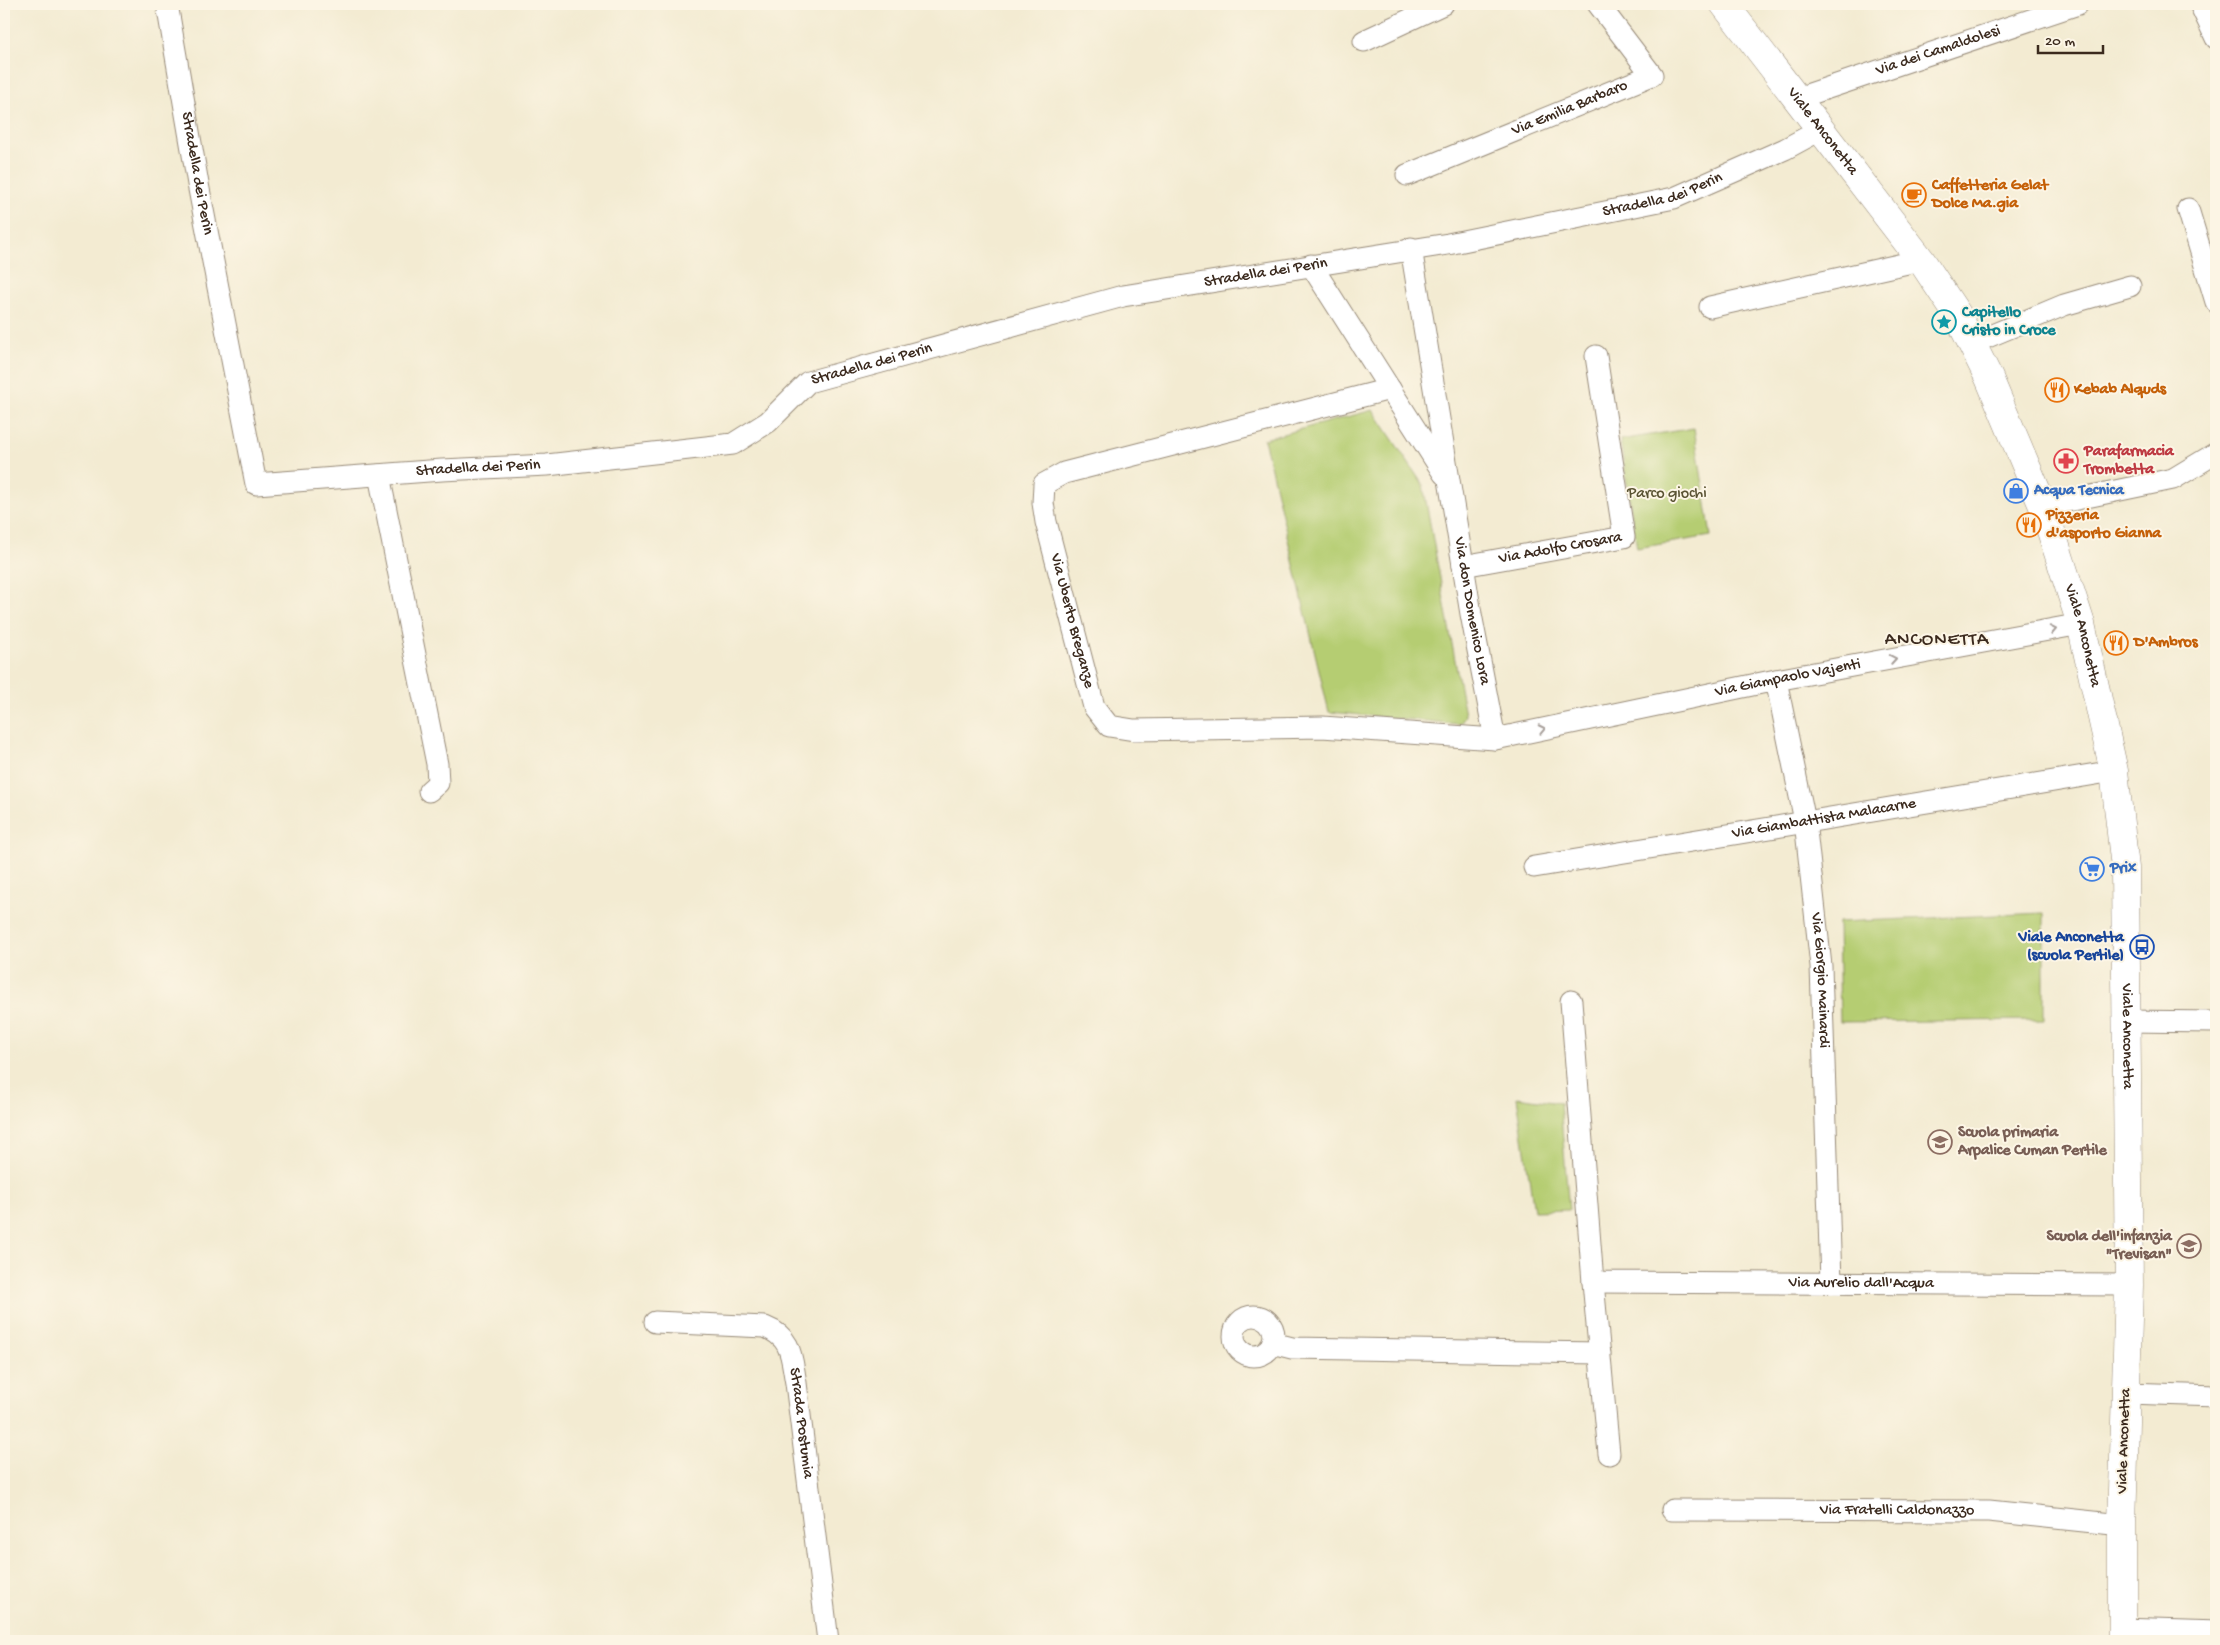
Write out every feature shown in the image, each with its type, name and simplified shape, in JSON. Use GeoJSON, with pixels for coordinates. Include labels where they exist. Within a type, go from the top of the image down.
{"type":"FeatureCollection","features":[{"type":"Feature","properties":{"kind":"main road","name":"Viale Anconetta"},"geometry":{"type":"LineString","coordinates":[[1724,4],[1921,260],[1973,343],[2043,506],[2081,624],[2114,770],[2124,868],[2129,1285],[2122,1525],[2122,1635]]}},
{"type":"Feature","properties":{"kind":"street","name":"Stradella dei Perin"},"geometry":{"type":"LineString","coordinates":[[168,4],[198,184],[256,484],[547,465],[733,444],[768,422],[808,382],[1123,296],[1411,248],[1448,244],[1674,198],[1785,149],[1822,129]]}},
{"type":"Feature","properties":{"kind":"street"},"geometry":{"type":"LineString","coordinates":[[1364,41],[1444,4]]}},
{"type":"Feature","properties":{"kind":"street","name":"Via Emilia Barbaro"},"geometry":{"type":"LineString","coordinates":[[1407,175],[1652,75],[1598,4]]}},
{"type":"Feature","properties":{"kind":"street","name":"Via dei Camaldolesi"},"geometry":{"type":"LineString","coordinates":[[1798,98],[2078,4]]}},
{"type":"Feature","properties":{"kind":"street"},"geometry":{"type":"LineString","coordinates":[[2200,4],[2216,38]]}},
{"type":"Feature","properties":{"kind":"street"},"geometry":{"type":"LineString","coordinates":[[2188,209],[2216,302]]}},
{"type":"Feature","properties":{"kind":"street","name":"Via don Domenico Lora"},"geometry":{"type":"LineString","coordinates":[[1411,248],[1436,391],[1463,566],[1495,740]]}},
{"type":"Feature","properties":{"kind":"street"},"geometry":{"type":"LineString","coordinates":[[1710,308],[1921,260]]}},
{"type":"Feature","properties":{"kind":"street","name":"Via don Domenico Lora"},"geometry":{"type":"LineString","coordinates":[[1312,265],[1449,481]]}},
{"type":"Feature","properties":{"kind":"street"},"geometry":{"type":"LineString","coordinates":[[1973,343],[2064,305],[2130,286]]}},
{"type":"Feature","properties":{"kind":"street","name":"Via Adolfo Crosara"},"geometry":{"type":"LineString","coordinates":[[1463,566],[1624,537],[1596,356]]}},
{"type":"Feature","properties":{"kind":"street","name":"Via Uberto Breganze"},"geometry":{"type":"LineString","coordinates":[[1390,389],[1064,473],[1044,484],[1043,503],[1046,522],[1094,707],[1109,726],[1134,730],[1322,727],[1495,740]]}},
{"type":"Feature","properties":{"kind":"street"},"geometry":{"type":"LineString","coordinates":[[2043,506],[2173,479],[2216,453]]}},
{"type":"Feature","properties":{"kind":"street"},"geometry":{"type":"LineString","coordinates":[[378,475],[437,764],[438,783],[429,791]]}},
{"type":"Feature","properties":{"kind":"street","name":"Via Giampaolo Vajenti"},"geometry":{"type":"LineString","coordinates":[[1495,740],[1776,680],[2081,624]]}},
{"type":"Feature","properties":{"kind":"street","name":"Via Giorgio Mainardi"},"geometry":{"type":"LineString","coordinates":[[1776,680],[1805,820],[1821,966],[1831,1283]]}},
{"type":"Feature","properties":{"kind":"street","name":"Via Giambattista Malacarne"},"geometry":{"type":"LineString","coordinates":[[1534,867],[1805,820],[2114,770]]}},
{"type":"Feature","properties":{"kind":"street"},"geometry":{"type":"LineString","coordinates":[[1571,1001],[1593,1282],[1609,1454]]}},
{"type":"Feature","properties":{"kind":"street"},"geometry":{"type":"LineString","coordinates":[[2126,1021],[2216,1022]]}},
{"type":"Feature","properties":{"kind":"street","name":"Via Aurelio dall'Acqua"},"geometry":{"type":"LineString","coordinates":[[1593,1282],[2129,1285]]}},
{"type":"Feature","properties":{"kind":"street","name":"Strada Postumia"},"geometry":{"type":"LineString","coordinates":[[656,1322],[765,1327],[777,1332],[789,1344],[796,1383],[828,1641]]}},
{"type":"Feature","properties":{"kind":"street"},"geometry":{"type":"LineString","coordinates":[[1272,1343],[1292,1348],[1600,1353]]}},
{"type":"Feature","properties":{"kind":"street"},"geometry":{"type":"LineString","coordinates":[[2127,1392],[2216,1396]]}},
{"type":"Feature","properties":{"kind":"street","name":"Via Fratelli Caldonazzo"},"geometry":{"type":"LineString","coordinates":[[1672,1510],[1989,1511],[2122,1525]]}},
{"type":"Feature","properties":{"kind":"street"},"geometry":{"type":"LineString","coordinates":[[2122,1635],[2216,1632]]}},
{"type":"Feature","properties":{"kind":"green space"},"geometry":{"type":"Polygon","coordinates":[[[1373,410],[1423,485],[1465,715],[1461,723],[1458,724],[1329,712],[1264,439],[1373,410]]]}},
{"type":"Feature","properties":{"kind":"green space","name":"Parco giochi"},"geometry":{"type":"Polygon","coordinates":[[[1694,428],[1711,536],[1637,548],[1620,440],[1694,428]]]}},
{"type":"Feature","properties":{"kind":"green space"},"geometry":{"type":"Polygon","coordinates":[[[2044,913],[2044,1020],[1840,1022],[1838,922],[2044,913]]]}},
{"type":"Feature","properties":{"kind":"green space"},"geometry":{"type":"Polygon","coordinates":[[[1517,1097],[1560,1103],[1569,1210],[1534,1211],[1517,1097]]]}},
{"type":"Feature","properties":{"kind":"place","name":"Caffetteria Gelat Dolce Ma.gia"},"geometry":{"type":"Point","coordinates":[1914,195]}},
{"type":"Feature","properties":{"kind":"place","name":"Capitello Cristo in Croce"},"geometry":{"type":"Point","coordinates":[1944,322]}},
{"type":"Feature","properties":{"kind":"place","name":"Kebab Alquds"},"geometry":{"type":"Point","coordinates":[2057,390]}},
{"type":"Feature","properties":{"kind":"place","name":"Parafarmacia Trombetta"},"geometry":{"type":"Point","coordinates":[2066,461]}},
{"type":"Feature","properties":{"kind":"place","name":"Acqua Tecnica"},"geometry":{"type":"Point","coordinates":[2016,491]}},
{"type":"Feature","properties":{"kind":"place","name":"Pizzeria d'asporto Gianna"},"geometry":{"type":"Point","coordinates":[2029,525]}},
{"type":"Feature","properties":{"kind":"place","name":"D'Ambros"},"geometry":{"type":"Point","coordinates":[2116,643]}},
{"type":"Feature","properties":{"kind":"place","name":"Prix"},"geometry":{"type":"Point","coordinates":[2092,869]}},
{"type":"Feature","properties":{"kind":"place","name":"Viale Anconetta (scuola Pertile)"},"geometry":{"type":"Point","coordinates":[2142,947]}},
{"type":"Feature","properties":{"kind":"place","name":"Scuola primaria Arpalice Cuman Pertile"},"geometry":{"type":"Point","coordinates":[1940,1142]}},
{"type":"Feature","properties":{"kind":"place","name":"Scuola dell'infanzia \"Trevisan\""},"geometry":{"type":"Point","coordinates":[2189,1246]}},
{"type":"Feature","properties":{"kind":"district","name":"ANCONETTA"},"geometry":{"type":"Point","coordinates":[1937,640]}}]}
